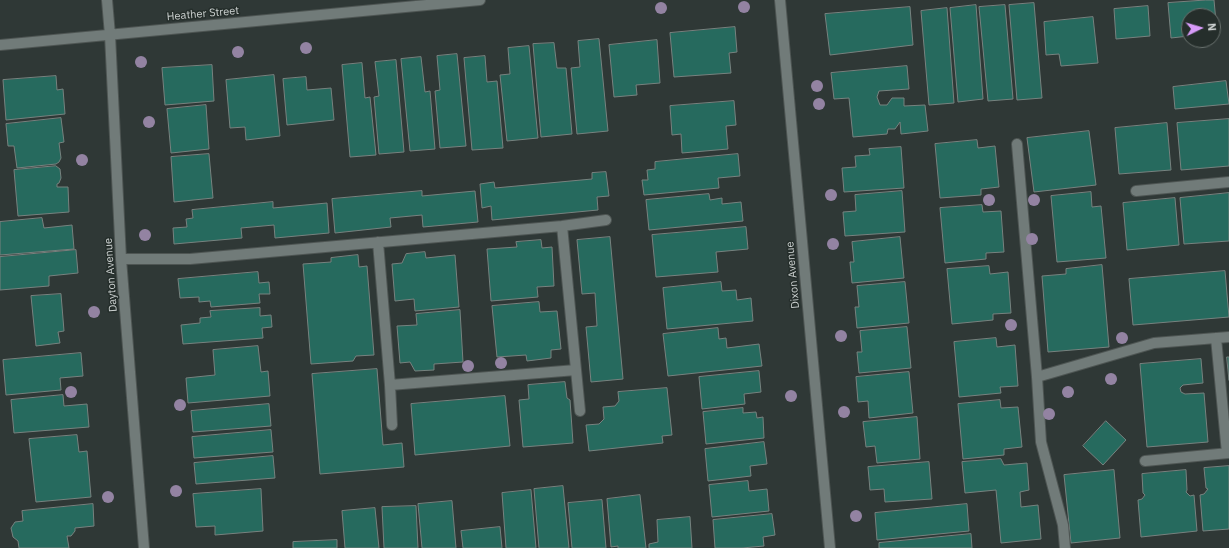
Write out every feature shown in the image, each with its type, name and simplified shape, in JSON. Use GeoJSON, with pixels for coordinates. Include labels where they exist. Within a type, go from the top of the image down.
{"type":"FeatureCollection","features":[{"type":"Feature","properties":{"kind":"street","name":"Dayton Avenue"},"geometry":{"type":"LineString","coordinates":[[107,0],[121,259],[144,548]]}},
{"type":"Feature","properties":{"kind":"street","name":"Heather Street"},"geometry":{"type":"LineString","coordinates":[[0,45],[480,0]]}},
{"type":"Feature","properties":{"kind":"street","name":"Dixon Avenue"},"geometry":{"type":"LineString","coordinates":[[780,0],[830,548]]}},
{"type":"Feature","properties":{"kind":"street"},"geometry":{"type":"LineString","coordinates":[[1017,144],[1037,377],[1041,442],[1063,525],[1065,548]]}},
{"type":"Feature","properties":{"kind":"street"},"geometry":{"type":"LineString","coordinates":[[1136,191],[1229,182]]}},
{"type":"Feature","properties":{"kind":"street"},"geometry":{"type":"LineString","coordinates":[[121,259],[190,259],[562,226],[606,220]]}},
{"type":"Feature","properties":{"kind":"street"},"geometry":{"type":"LineString","coordinates":[[562,226],[580,411]]}},
{"type":"Feature","properties":{"kind":"street"},"geometry":{"type":"LineString","coordinates":[[378,242],[392,425]]}},
{"type":"Feature","properties":{"kind":"street"},"geometry":{"type":"LineString","coordinates":[[1037,377],[1154,343],[1229,337]]}},
{"type":"Feature","properties":{"kind":"street"},"geometry":{"type":"LineString","coordinates":[[1145,461],[1228,453],[1216,338]]}},
{"type":"Feature","properties":{"kind":"street"},"geometry":{"type":"LineString","coordinates":[[390,386],[576,370]]}},
{"type":"Feature","properties":{"kind":"building"},"geometry":{"type":"Polygon","coordinates":[[[1214,0],[1215,8],[1181,8],[1181,37],[1171,38],[1168,3],[1214,0]]]}},
{"type":"Feature","properties":{"kind":"building"},"geometry":{"type":"Polygon","coordinates":[[[1034,3],[1042,98],[1017,100],[1009,5],[1034,3]]]}},
{"type":"Feature","properties":{"kind":"building"},"geometry":{"type":"Polygon","coordinates":[[[976,5],[983,99],[958,102],[950,8],[976,5]]]}},
{"type":"Feature","properties":{"kind":"building"},"geometry":{"type":"Polygon","coordinates":[[[1005,5],[1013,99],[988,101],[979,7],[1005,5]]]}},
{"type":"Feature","properties":{"kind":"building"},"geometry":{"type":"Polygon","coordinates":[[[1148,6],[1150,36],[1116,39],[1114,9],[1148,6]]]}},
{"type":"Feature","properties":{"kind":"building"},"geometry":{"type":"Polygon","coordinates":[[[910,7],[913,45],[830,55],[825,14],[910,7]]]}},
{"type":"Feature","properties":{"kind":"building"},"geometry":{"type":"Polygon","coordinates":[[[947,8],[954,103],[929,105],[921,11],[947,8]]]}},
{"type":"Feature","properties":{"kind":"building"},"geometry":{"type":"Polygon","coordinates":[[[1093,17],[1098,63],[1061,66],[1059,54],[1046,55],[1044,22],[1093,17]]]}},
{"type":"Feature","properties":{"kind":"building"},"geometry":{"type":"Polygon","coordinates":[[[735,27],[737,52],[729,53],[731,73],[674,77],[670,33],[735,27]]]}},
{"type":"Feature","properties":{"kind":"building"},"geometry":{"type":"Polygon","coordinates":[[[599,39],[608,131],[577,134],[571,68],[580,67],[578,41],[599,39]]]}},
{"type":"Feature","properties":{"kind":"building"},"geometry":{"type":"Polygon","coordinates":[[[657,40],[660,83],[636,85],[637,95],[614,97],[609,45],[657,40]]]}},
{"type":"Feature","properties":{"kind":"building"},"geometry":{"type":"Polygon","coordinates":[[[554,43],[557,68],[566,68],[572,134],[541,137],[533,44],[554,43]]]}},
{"type":"Feature","properties":{"kind":"building"},"geometry":{"type":"Polygon","coordinates":[[[529,46],[538,138],[507,141],[500,75],[510,74],[508,48],[529,46]]]}},
{"type":"Feature","properties":{"kind":"building"},"geometry":{"type":"Polygon","coordinates":[[[457,54],[466,146],[440,148],[435,91],[440,90],[437,56],[457,54]]]}},
{"type":"Feature","properties":{"kind":"building"},"geometry":{"type":"Polygon","coordinates":[[[485,56],[487,82],[497,81],[503,148],[472,150],[464,58],[485,56]]]}},
{"type":"Feature","properties":{"kind":"building"},"geometry":{"type":"Polygon","coordinates":[[[421,57],[425,92],[430,91],[435,149],[410,151],[401,59],[421,57]]]}},
{"type":"Feature","properties":{"kind":"building"},"geometry":{"type":"Polygon","coordinates":[[[396,60],[404,152],[379,154],[374,97],[379,96],[375,62],[396,60]]]}},
{"type":"Feature","properties":{"kind":"building"},"geometry":{"type":"Polygon","coordinates":[[[362,63],[365,98],[370,97],[376,155],[350,157],[342,65],[362,63]]]}},
{"type":"Feature","properties":{"kind":"building"},"geometry":{"type":"Polygon","coordinates":[[[212,65],[214,101],[165,105],[162,68],[212,65]]]}},
{"type":"Feature","properties":{"kind":"building"},"geometry":{"type":"Polygon","coordinates":[[[907,66],[909,89],[879,91],[877,97],[880,105],[887,105],[892,98],[904,98],[904,106],[925,105],[928,131],[901,134],[900,122],[895,129],[888,129],[887,134],[853,137],[849,98],[834,99],[831,73],[907,66]]]}},
{"type":"Feature","properties":{"kind":"building"},"geometry":{"type":"Polygon","coordinates":[[[274,75],[280,136],[246,140],[245,127],[230,128],[226,80],[274,75]]]}},
{"type":"Feature","properties":{"kind":"building"},"geometry":{"type":"Polygon","coordinates":[[[56,76],[57,90],[63,89],[65,114],[6,120],[3,80],[56,76]]]}},
{"type":"Feature","properties":{"kind":"building"},"geometry":{"type":"Polygon","coordinates":[[[306,77],[307,90],[331,88],[334,120],[287,125],[283,79],[306,77]]]}},
{"type":"Feature","properties":{"kind":"building"},"geometry":{"type":"Polygon","coordinates":[[[1226,81],[1229,104],[1175,109],[1173,87],[1226,81]]]}},
{"type":"Feature","properties":{"kind":"building"},"geometry":{"type":"Polygon","coordinates":[[[734,101],[736,125],[726,126],[728,149],[682,153],[681,134],[672,135],[670,106],[734,101]]]}},
{"type":"Feature","properties":{"kind":"building"},"geometry":{"type":"Polygon","coordinates":[[[206,105],[209,149],[171,153],[167,109],[206,105]]]}},
{"type":"Feature","properties":{"kind":"building"},"geometry":{"type":"Polygon","coordinates":[[[61,118],[64,142],[59,143],[61,158],[59,162],[56,164],[17,168],[14,146],[8,146],[6,124],[61,118]]]}},
{"type":"Feature","properties":{"kind":"building"},"geometry":{"type":"Polygon","coordinates":[[[1229,119],[1229,166],[1181,170],[1177,123],[1229,119]]]}},
{"type":"Feature","properties":{"kind":"building"},"geometry":{"type":"Polygon","coordinates":[[[1167,123],[1171,170],[1119,174],[1115,128],[1167,123]]]}},
{"type":"Feature","properties":{"kind":"building"},"geometry":{"type":"Polygon","coordinates":[[[1089,131],[1096,185],[1034,192],[1027,138],[1089,131]]]}},
{"type":"Feature","properties":{"kind":"building"},"geometry":{"type":"Polygon","coordinates":[[[977,140],[978,148],[995,146],[999,187],[981,189],[981,195],[940,198],[935,144],[977,140]]]}},
{"type":"Feature","properties":{"kind":"building"},"geometry":{"type":"Polygon","coordinates":[[[901,147],[904,188],[844,192],[842,168],[856,167],[855,156],[870,155],[869,149],[901,147]]]}},
{"type":"Feature","properties":{"kind":"building"},"geometry":{"type":"Polygon","coordinates":[[[209,154],[213,198],[174,202],[171,157],[209,154]]]}},
{"type":"Feature","properties":{"kind":"building"},"geometry":{"type":"Polygon","coordinates":[[[738,154],[740,176],[718,178],[719,188],[644,195],[642,180],[648,180],[647,170],[655,169],[655,162],[738,154]]]}},
{"type":"Feature","properties":{"kind":"building"},"geometry":{"type":"Polygon","coordinates":[[[56,166],[60,169],[61,178],[57,184],[57,187],[68,187],[69,212],[18,216],[14,170],[56,166]]]}},
{"type":"Feature","properties":{"kind":"building"},"geometry":{"type":"Polygon","coordinates":[[[606,172],[609,196],[597,197],[598,210],[492,220],[491,206],[482,208],[480,184],[494,182],[495,188],[592,179],[592,173],[606,172]]]}},
{"type":"Feature","properties":{"kind":"building"},"geometry":{"type":"Polygon","coordinates":[[[422,191],[422,196],[475,191],[478,222],[423,227],[422,215],[390,218],[391,227],[335,233],[332,199],[422,191]]]}},
{"type":"Feature","properties":{"kind":"building"},"geometry":{"type":"Polygon","coordinates":[[[902,191],[905,232],[845,236],[843,212],[856,211],[855,195],[902,191]]]}},
{"type":"Feature","properties":{"kind":"building"},"geometry":{"type":"Polygon","coordinates":[[[1091,192],[1092,207],[1101,206],[1106,258],[1057,262],[1051,196],[1091,192]]]}},
{"type":"Feature","properties":{"kind":"building"},"geometry":{"type":"Polygon","coordinates":[[[1229,193],[1229,241],[1184,244],[1180,198],[1229,193]]]}},
{"type":"Feature","properties":{"kind":"building"},"geometry":{"type":"Polygon","coordinates":[[[709,194],[710,200],[722,198],[722,204],[741,202],[743,221],[649,230],[646,200],[709,194]]]}},
{"type":"Feature","properties":{"kind":"building"},"geometry":{"type":"Polygon","coordinates":[[[1175,198],[1179,245],[1127,250],[1123,203],[1175,198]]]}},
{"type":"Feature","properties":{"kind":"building"},"geometry":{"type":"Polygon","coordinates":[[[273,202],[273,208],[327,203],[329,233],[275,238],[274,225],[241,228],[242,238],[174,244],[173,228],[187,227],[186,219],[193,218],[192,210],[273,202]]]}},
{"type":"Feature","properties":{"kind":"building"},"geometry":{"type":"Polygon","coordinates":[[[982,205],[983,212],[1001,211],[1004,252],[986,253],[986,259],[945,263],[940,208],[982,205]]]}},
{"type":"Feature","properties":{"kind":"building"},"geometry":{"type":"Polygon","coordinates":[[[42,218],[44,228],[72,225],[74,249],[0,255],[0,222],[42,218]]]}},
{"type":"Feature","properties":{"kind":"building"},"geometry":{"type":"Polygon","coordinates":[[[746,227],[748,249],[716,252],[718,272],[656,277],[652,235],[746,227]]]}},
{"type":"Feature","properties":{"kind":"building"},"geometry":{"type":"Polygon","coordinates":[[[610,237],[623,379],[591,382],[586,327],[597,326],[595,293],[582,294],[577,240],[610,237]]]}},
{"type":"Feature","properties":{"kind":"building"},"geometry":{"type":"Polygon","coordinates":[[[900,237],[904,278],[852,283],[850,262],[854,262],[852,242],[900,237]]]}},
{"type":"Feature","properties":{"kind":"building"},"geometry":{"type":"Polygon","coordinates":[[[541,240],[542,248],[552,247],[554,286],[537,287],[538,297],[491,301],[487,249],[517,247],[516,242],[541,240]]]}},
{"type":"Feature","properties":{"kind":"building"},"geometry":{"type":"Polygon","coordinates":[[[76,250],[78,273],[49,276],[49,286],[0,290],[0,257],[76,250]]]}},
{"type":"Feature","properties":{"kind":"building"},"geometry":{"type":"Polygon","coordinates":[[[425,252],[426,258],[455,255],[459,307],[415,311],[414,299],[395,301],[392,264],[402,263],[406,254],[425,252]]]}},
{"type":"Feature","properties":{"kind":"building"},"geometry":{"type":"Polygon","coordinates":[[[358,255],[359,267],[367,266],[374,355],[356,356],[353,361],[311,364],[303,264],[331,262],[331,258],[358,255]]]}},
{"type":"Feature","properties":{"kind":"building"},"geometry":{"type":"Polygon","coordinates":[[[1102,265],[1109,347],[1048,352],[1042,276],[1066,274],[1066,269],[1102,265]]]}},
{"type":"Feature","properties":{"kind":"building"},"geometry":{"type":"Polygon","coordinates":[[[989,266],[990,274],[1008,272],[1011,313],[993,314],[993,320],[952,324],[947,269],[989,266]]]}},
{"type":"Feature","properties":{"kind":"building"},"geometry":{"type":"Polygon","coordinates":[[[1225,271],[1229,317],[1133,325],[1129,279],[1225,271]]]}},
{"type":"Feature","properties":{"kind":"building"},"geometry":{"type":"Polygon","coordinates":[[[258,272],[259,283],[269,282],[270,294],[259,294],[260,303],[211,307],[210,301],[199,302],[199,297],[180,298],[178,279],[258,272]]]}},
{"type":"Feature","properties":{"kind":"building"},"geometry":{"type":"Polygon","coordinates":[[[721,282],[722,291],[736,290],[737,300],[751,298],[753,321],[667,329],[663,288],[721,282]]]}},
{"type":"Feature","properties":{"kind":"building"},"geometry":{"type":"Polygon","coordinates":[[[905,282],[909,323],[857,328],[855,307],[859,307],[857,286],[905,282]]]}},
{"type":"Feature","properties":{"kind":"building"},"geometry":{"type":"Polygon","coordinates":[[[61,294],[64,331],[58,332],[60,343],[36,346],[31,296],[61,294]]]}},
{"type":"Feature","properties":{"kind":"building"},"geometry":{"type":"Polygon","coordinates":[[[539,302],[540,312],[557,311],[561,349],[551,350],[551,358],[527,361],[526,355],[497,357],[492,306],[539,302]]]}},
{"type":"Feature","properties":{"kind":"building"},"geometry":{"type":"Polygon","coordinates":[[[260,308],[260,316],[271,315],[272,327],[262,328],[263,338],[183,344],[181,325],[200,323],[200,318],[211,317],[210,311],[260,308]]]}},
{"type":"Feature","properties":{"kind":"building"},"geometry":{"type":"Polygon","coordinates":[[[460,310],[463,362],[434,364],[434,370],[415,371],[410,362],[400,363],[397,326],[417,325],[416,314],[460,310]]]}},
{"type":"Feature","properties":{"kind":"building"},"geometry":{"type":"Polygon","coordinates":[[[907,327],[911,368],[859,373],[857,352],[862,352],[860,331],[907,327]]]}},
{"type":"Feature","properties":{"kind":"building"},"geometry":{"type":"Polygon","coordinates":[[[718,328],[719,339],[726,338],[727,348],[759,344],[762,366],[668,376],[663,334],[718,328]]]}},
{"type":"Feature","properties":{"kind":"building"},"geometry":{"type":"Polygon","coordinates":[[[996,338],[997,347],[1015,345],[1018,386],[1000,387],[1001,393],[959,397],[954,342],[996,338]]]}},
{"type":"Feature","properties":{"kind":"building"},"geometry":{"type":"Polygon","coordinates":[[[258,346],[261,372],[268,371],[270,396],[188,403],[186,378],[215,375],[213,350],[258,346]]]}},
{"type":"Feature","properties":{"kind":"building"},"geometry":{"type":"Polygon","coordinates":[[[81,353],[83,376],[60,378],[61,390],[6,395],[3,360],[81,353]]]}},
{"type":"Feature","properties":{"kind":"building"},"geometry":{"type":"Polygon","coordinates":[[[1227,357],[1229,357],[1229,380],[1227,357]]]}},
{"type":"Feature","properties":{"kind":"building"},"geometry":{"type":"Polygon","coordinates":[[[1201,359],[1203,383],[1183,385],[1180,388],[1181,392],[1185,394],[1204,393],[1208,442],[1147,447],[1140,364],[1201,359]]]}},
{"type":"Feature","properties":{"kind":"building"},"geometry":{"type":"Polygon","coordinates":[[[377,369],[383,445],[402,443],[404,467],[320,474],[312,374],[377,369]]]}},
{"type":"Feature","properties":{"kind":"building"},"geometry":{"type":"Polygon","coordinates":[[[759,371],[761,392],[744,394],[745,404],[702,409],[699,377],[759,371]]]}},
{"type":"Feature","properties":{"kind":"building"},"geometry":{"type":"Polygon","coordinates":[[[909,372],[913,413],[869,418],[868,401],[858,402],[856,377],[909,372]]]}},
{"type":"Feature","properties":{"kind":"building"},"geometry":{"type":"Polygon","coordinates":[[[565,382],[567,398],[570,400],[573,443],[523,447],[519,400],[529,399],[528,385],[565,382]]]}},
{"type":"Feature","properties":{"kind":"building"},"geometry":{"type":"Polygon","coordinates":[[[667,388],[672,435],[662,436],[663,443],[589,451],[586,425],[599,424],[604,419],[603,407],[615,406],[619,401],[618,392],[667,388]]]}},
{"type":"Feature","properties":{"kind":"building"},"geometry":{"type":"Polygon","coordinates":[[[63,395],[64,406],[87,404],[89,427],[14,433],[11,400],[63,395]]]}},
{"type":"Feature","properties":{"kind":"building"},"geometry":{"type":"Polygon","coordinates":[[[505,396],[510,446],[415,455],[411,404],[505,396]]]}},
{"type":"Feature","properties":{"kind":"building"},"geometry":{"type":"Polygon","coordinates":[[[1000,400],[1001,408],[1018,407],[1022,447],[1004,449],[1004,455],[963,459],[958,404],[1000,400]]]}},
{"type":"Feature","properties":{"kind":"building"},"geometry":{"type":"Polygon","coordinates":[[[269,404],[271,426],[193,432],[191,411],[269,404]]]}},
{"type":"Feature","properties":{"kind":"building"},"geometry":{"type":"Polygon","coordinates":[[[743,408],[743,413],[756,412],[757,418],[763,417],[764,438],[706,444],[703,412],[743,408]]]}},
{"type":"Feature","properties":{"kind":"building"},"geometry":{"type":"Polygon","coordinates":[[[917,417],[920,459],[877,463],[875,446],[866,447],[863,422],[917,417]]]}},
{"type":"Feature","properties":{"kind":"building"},"geometry":{"type":"Polygon","coordinates":[[[1106,421],[1126,440],[1103,465],[1083,446],[1106,421]]]}},
{"type":"Feature","properties":{"kind":"building"},"geometry":{"type":"Polygon","coordinates":[[[271,430],[273,452],[194,458],[192,437],[271,430]]]}},
{"type":"Feature","properties":{"kind":"building"},"geometry":{"type":"Polygon","coordinates":[[[77,435],[79,452],[87,451],[91,497],[36,502],[29,439],[77,435]]]}},
{"type":"Feature","properties":{"kind":"building"},"geometry":{"type":"Polygon","coordinates":[[[764,442],[767,464],[750,466],[751,476],[708,481],[705,449],[764,442]]]}},
{"type":"Feature","properties":{"kind":"building"},"geometry":{"type":"Polygon","coordinates":[[[273,456],[275,478],[196,484],[194,463],[273,456]]]}},
{"type":"Feature","properties":{"kind":"building"},"geometry":{"type":"Polygon","coordinates":[[[1001,459],[1004,465],[1027,463],[1029,490],[1020,492],[1021,507],[1038,505],[1041,539],[1001,543],[996,490],[965,493],[962,462],[1001,459]]]}},
{"type":"Feature","properties":{"kind":"building"},"geometry":{"type":"Polygon","coordinates":[[[929,462],[932,499],[885,502],[884,489],[870,490],[868,467],[929,462]]]}},
{"type":"Feature","properties":{"kind":"building"},"geometry":{"type":"Polygon","coordinates":[[[1229,466],[1229,529],[1203,531],[1200,495],[1204,494],[1208,489],[1206,488],[1204,468],[1229,466]]]}},
{"type":"Feature","properties":{"kind":"building"},"geometry":{"type":"Polygon","coordinates":[[[1114,470],[1120,538],[1071,543],[1064,475],[1114,470]]]}},
{"type":"Feature","properties":{"kind":"building"},"geometry":{"type":"Polygon","coordinates":[[[1186,470],[1186,492],[1190,496],[1194,495],[1197,531],[1141,537],[1138,500],[1142,499],[1145,495],[1143,493],[1142,474],[1186,470]]]}},
{"type":"Feature","properties":{"kind":"building"},"geometry":{"type":"Polygon","coordinates":[[[748,481],[749,491],[767,489],[769,511],[712,517],[709,485],[748,481]]]}},
{"type":"Feature","properties":{"kind":"building"},"geometry":{"type":"Polygon","coordinates":[[[563,486],[569,548],[539,548],[534,489],[563,486]]]}},
{"type":"Feature","properties":{"kind":"building"},"geometry":{"type":"Polygon","coordinates":[[[261,489],[263,531],[215,535],[215,526],[196,527],[193,494],[261,489]]]}},
{"type":"Feature","properties":{"kind":"building"},"geometry":{"type":"Polygon","coordinates":[[[531,490],[536,548],[506,548],[502,493],[531,490]]]}},
{"type":"Feature","properties":{"kind":"building"},"geometry":{"type":"Polygon","coordinates":[[[640,495],[646,548],[611,547],[607,499],[640,495]]]}},
{"type":"Feature","properties":{"kind":"building"},"geometry":{"type":"Polygon","coordinates":[[[602,500],[606,548],[572,548],[568,503],[602,500]]]}},
{"type":"Feature","properties":{"kind":"building"},"geometry":{"type":"Polygon","coordinates":[[[452,501],[456,548],[422,548],[418,504],[452,501]]]}},
{"type":"Feature","properties":{"kind":"building"},"geometry":{"type":"Polygon","coordinates":[[[93,504],[94,526],[75,528],[75,531],[71,536],[67,536],[69,548],[19,548],[18,541],[13,537],[11,528],[15,522],[23,521],[22,511],[93,504]]]}},
{"type":"Feature","properties":{"kind":"building"},"geometry":{"type":"Polygon","coordinates":[[[967,504],[969,531],[877,540],[875,513],[967,504]]]}},
{"type":"Feature","properties":{"kind":"building"},"geometry":{"type":"Polygon","coordinates":[[[416,506],[418,548],[384,548],[382,507],[416,506]]]}},
{"type":"Feature","properties":{"kind":"building"},"geometry":{"type":"Polygon","coordinates":[[[375,508],[379,548],[345,548],[342,511],[375,508]]]}},
{"type":"Feature","properties":{"kind":"building"},"geometry":{"type":"Polygon","coordinates":[[[772,514],[775,535],[763,537],[764,546],[715,548],[713,520],[772,514]]]}},
{"type":"Feature","properties":{"kind":"building"},"geometry":{"type":"Polygon","coordinates":[[[690,517],[692,548],[649,548],[649,544],[658,542],[657,520],[690,517]]]}},
{"type":"Feature","properties":{"kind":"building"},"geometry":{"type":"Polygon","coordinates":[[[500,527],[502,548],[463,548],[461,531],[500,527]]]}},
{"type":"Feature","properties":{"kind":"building"},"geometry":{"type":"Polygon","coordinates":[[[971,534],[972,548],[879,548],[879,543],[971,534]]]}},
{"type":"Feature","properties":{"kind":"building"},"geometry":{"type":"Polygon","coordinates":[[[337,540],[337,548],[293,548],[293,542],[337,540]]]}}]}
